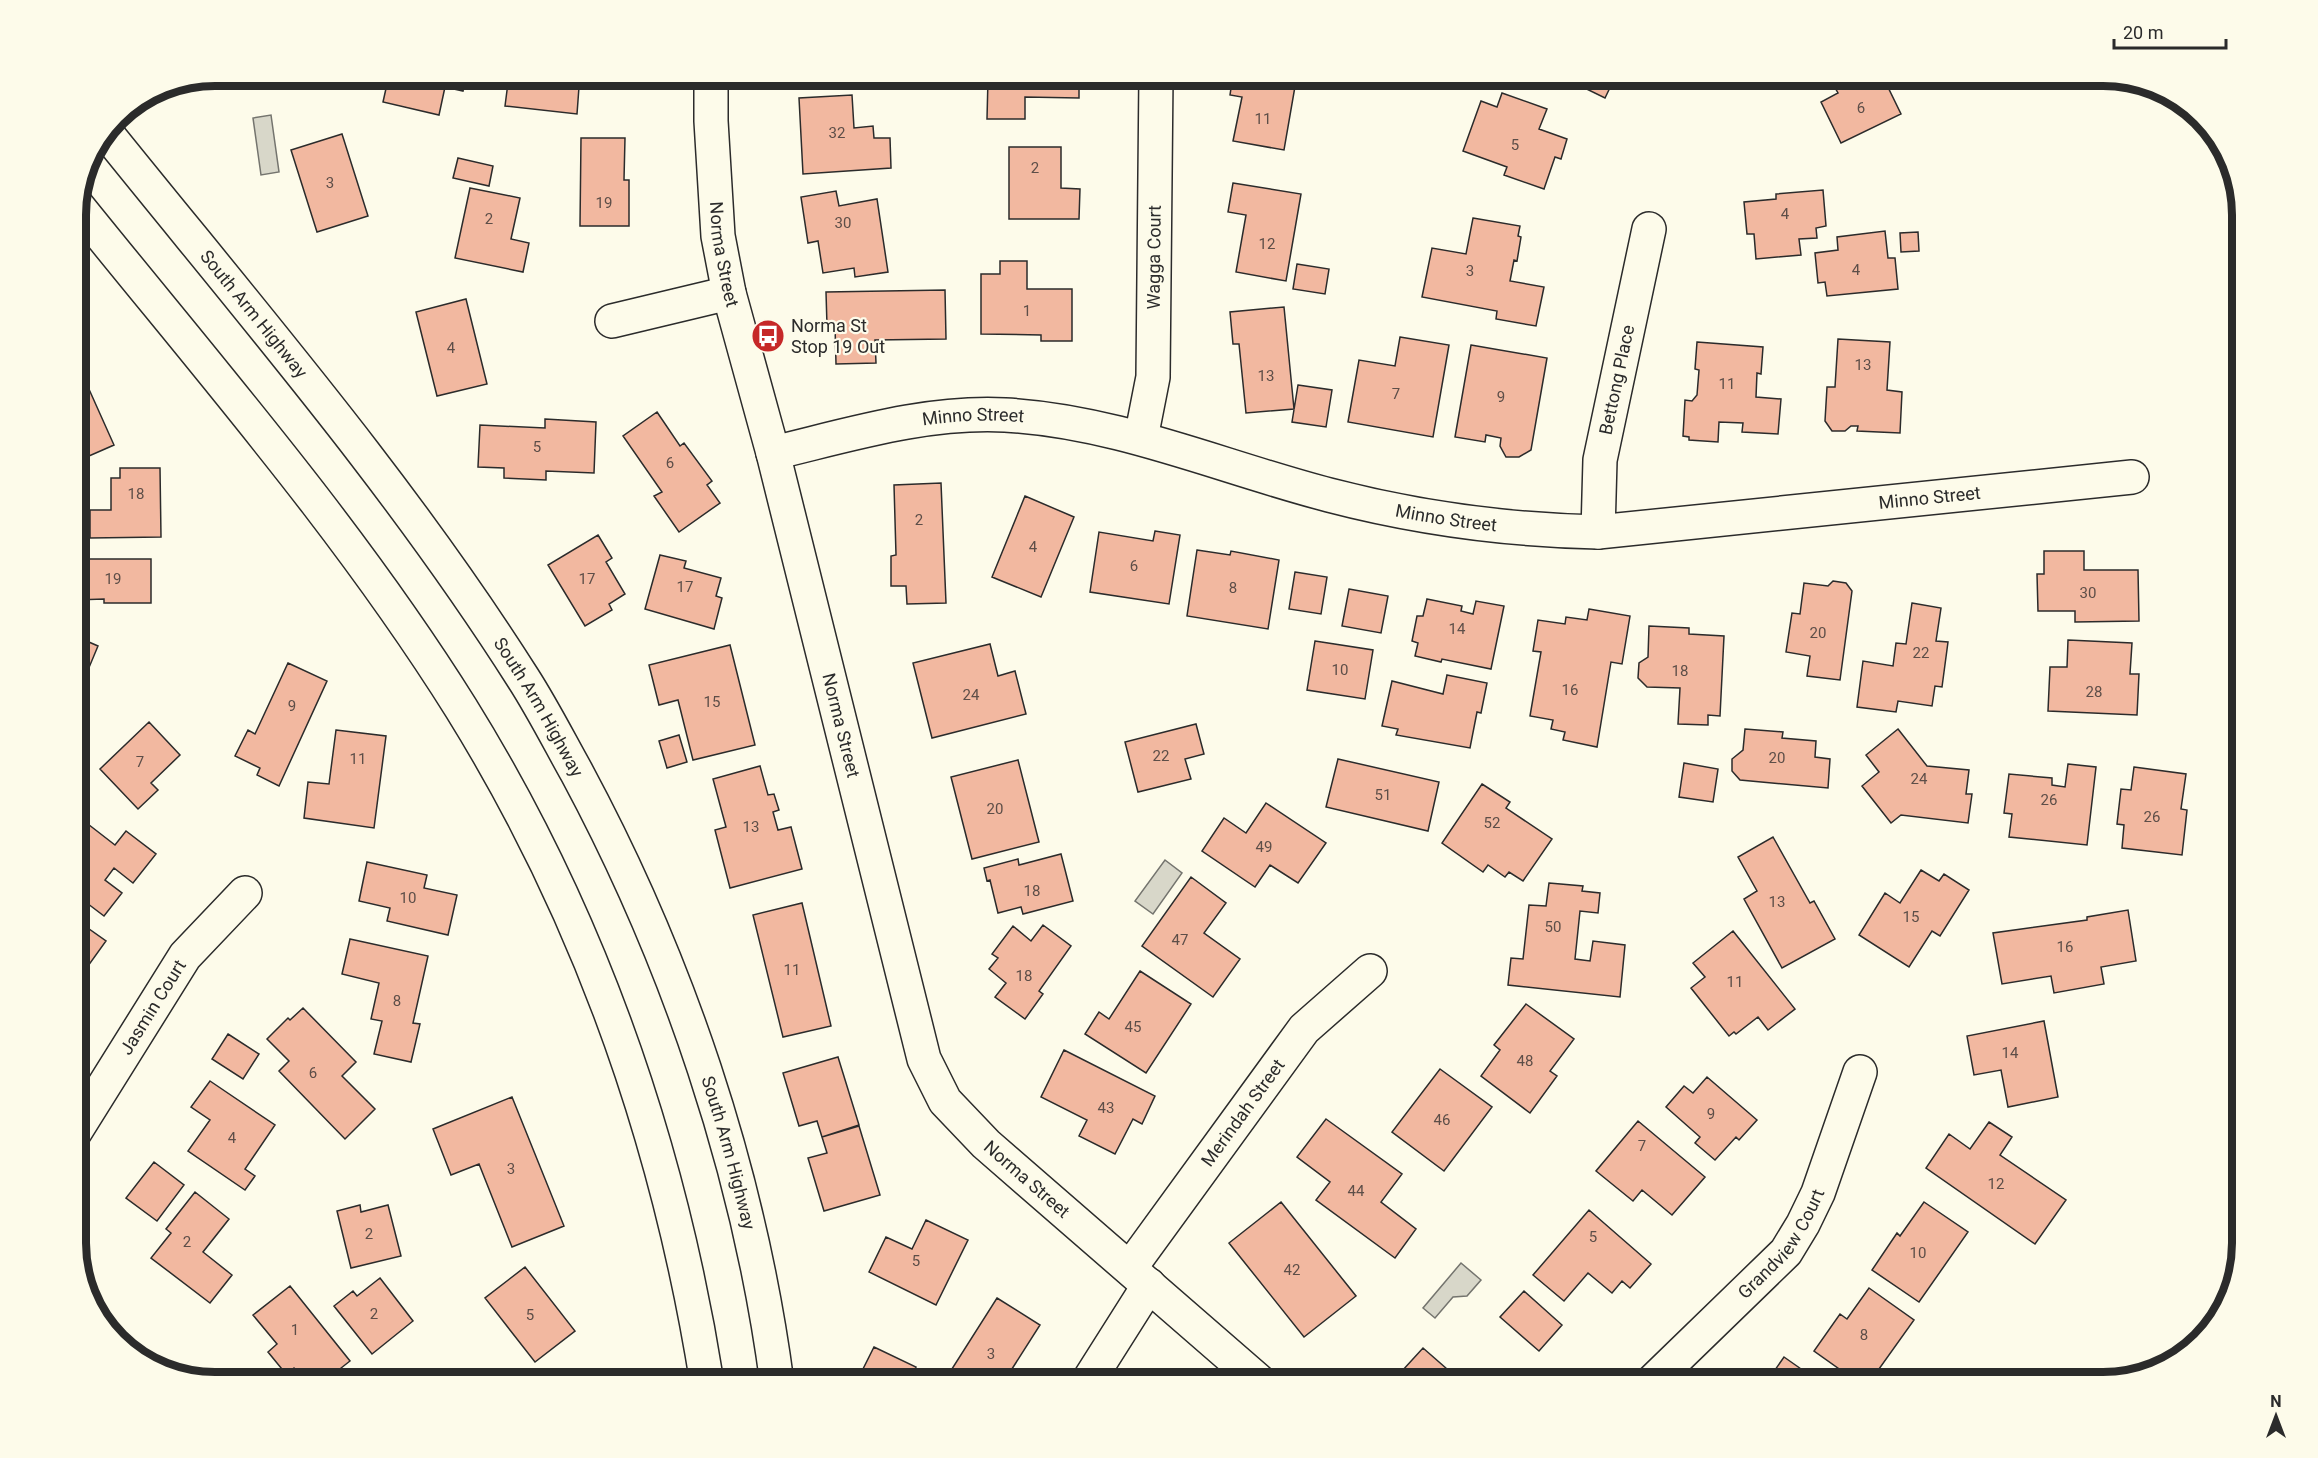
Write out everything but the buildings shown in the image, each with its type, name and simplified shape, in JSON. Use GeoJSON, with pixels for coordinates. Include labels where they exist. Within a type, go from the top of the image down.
{"type":"FeatureCollection","features":[{"type":"Feature","properties":{"kind":"street","name":"Norma Street"},"geometry":{"type":"LineString","coordinates":[[711,86],[711,132],[717,216],[729,293],[773,453],[917,1034],[934,1081],[945,1101],[986,1144],[1249,1372]]}},
{"type":"Feature","properties":{"kind":"street","name":"Wagga Court"},"geometry":{"type":"LineString","coordinates":[[1141,438],[1153,377],[1156,86]]}},
{"type":"Feature","properties":{"kind":"street","name":"South Arm Highway"},"geometry":{"type":"LineString","coordinates":[[111,138],[334,416],[450,568],[526,682],[586,790],[651,925],[702,1063],[736,1178],[752,1245],[775,1372]]}},
{"type":"Feature","properties":{"kind":"street"},"geometry":{"type":"LineString","coordinates":[[86,216],[303,487],[388,600],[462,710],[518,809],[558,887],[585,947],[633,1071],[652,1133],[680,1245],[705,1372]]}},
{"type":"Feature","properties":{"kind":"street","name":"Bettong Place"},"geometry":{"type":"LineString","coordinates":[[1598,532],[1600,460],[1649,229]]}},
{"type":"Feature","properties":{"kind":"street"},"geometry":{"type":"LineString","coordinates":[[612,321],[729,293]]}},
{"type":"Feature","properties":{"kind":"street","name":"Minno Street"},"geometry":{"type":"LineString","coordinates":[[773,453],[910,420],[953,415],[1002,415],[1057,419],[1141,438],[1330,495],[1419,515],[1539,531],[1598,532],[2132,477]]}},
{"type":"Feature","properties":{"kind":"street","name":"Jasmin Court"},"geometry":{"type":"LineString","coordinates":[[86,1114],[185,956],[245,893]]}},
{"type":"Feature","properties":{"kind":"street","name":"Merindah Street"},"geometry":{"type":"LineString","coordinates":[[1093,1372],[1140,1276],[1304,1029],[1370,971]]}},
{"type":"Feature","properties":{"kind":"street","name":"Grandview Court"},"geometry":{"type":"LineString","coordinates":[[1662,1372],[1786,1252],[1818,1193],[1860,1072]]}},
{"type":"Feature","properties":{"kind":"shaded area"},"geometry":{"type":"Polygon","coordinates":[[[271,115],[279,172],[261,175],[253,118],[271,115]]]}},
{"type":"Feature","properties":{"kind":"shaded area"},"geometry":{"type":"Polygon","coordinates":[[[1165,860],[1182,873],[1153,914],[1135,901],[1165,860]]]}},
{"type":"Feature","properties":{"kind":"shaded area"},"geometry":{"type":"Polygon","coordinates":[[[1461,1263],[1481,1280],[1467,1296],[1453,1297],[1435,1318],[1423,1308],[1461,1263]]]}},
{"type":"Feature","properties":{"kind":"place","name":"Norma St Stop 19 Out"},"geometry":{"type":"Point","coordinates":[768,336]}}]}
